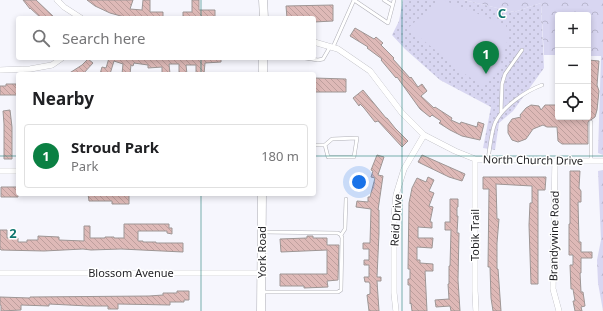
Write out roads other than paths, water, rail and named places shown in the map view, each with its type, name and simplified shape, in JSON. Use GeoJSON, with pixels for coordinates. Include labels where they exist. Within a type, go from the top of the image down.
{"type":"FeatureCollection","features":[{"type":"Feature","properties":{"kind":"main road"},"geometry":{"type":"LineString","coordinates":[[264,0],[264,16]]}},
{"type":"Feature","properties":{"kind":"main road"},"geometry":{"type":"LineString","coordinates":[[263,60],[263,72]]}},
{"type":"Feature","properties":{"kind":"main road","name":"York Road"},"geometry":{"type":"LineString","coordinates":[[261,311],[262,196]]}},
{"type":"Feature","properties":{"kind":"street"},"geometry":{"type":"LineString","coordinates":[[57,0],[78,16]]}},
{"type":"Feature","properties":{"kind":"street","name":"North Church Drive"},"geometry":{"type":"LineString","coordinates":[[316,43],[338,49],[370,71],[402,113],[424,135],[455,151],[475,159],[603,161]]}},
{"type":"Feature","properties":{"kind":"street"},"geometry":{"type":"LineString","coordinates":[[0,70],[30,69],[52,65],[59,60]]}},
{"type":"Feature","properties":{"kind":"street","name":"Reid Drive"},"geometry":{"type":"LineString","coordinates":[[396,311],[394,294],[394,217],[396,195],[404,169],[424,135]]}},
{"type":"Feature","properties":{"kind":"street","name":"Tobik Trail"},"geometry":{"type":"LineString","coordinates":[[475,159],[476,311]]}},
{"type":"Feature","properties":{"kind":"street","name":"Brandywine Road"},"geometry":{"type":"LineString","coordinates":[[555,161],[553,289],[559,311]]}},
{"type":"Feature","properties":{"kind":"street"},"geometry":{"type":"LineString","coordinates":[[0,171],[16,171]]}},
{"type":"Feature","properties":{"kind":"street","name":"Blossom Avenue"},"geometry":{"type":"LineString","coordinates":[[0,273],[261,273]]}},
{"type":"Feature","properties":{"kind":"lane"},"geometry":{"type":"LineString","coordinates":[[316,60],[323,59],[332,47],[354,0],[388,23],[394,0]]}},
{"type":"Feature","properties":{"kind":"lane"},"geometry":{"type":"LineString","coordinates":[[384,0],[392,5]]}},
{"type":"Feature","properties":{"kind":"lane"},"geometry":{"type":"LineString","coordinates":[[502,112],[503,79],[522,50]]}},
{"type":"Feature","properties":{"kind":"lane"},"geometry":{"type":"LineString","coordinates":[[488,159],[495,124],[502,112],[531,89],[542,85]]}},
{"type":"Feature","properties":{"kind":"lane"},"geometry":{"type":"LineString","coordinates":[[591,122],[591,161]]}},
{"type":"Feature","properties":{"kind":"lane"},"geometry":{"type":"LineString","coordinates":[[316,145],[325,145],[332,139],[357,138],[354,157],[328,157],[325,145]]}},
{"type":"Feature","properties":{"kind":"lane"},"geometry":{"type":"LineString","coordinates":[[261,292],[338,292],[341,290],[341,235],[345,229],[346,199]]}},
{"type":"Feature","properties":{"kind":"lane"},"geometry":{"type":"LineString","coordinates":[[262,232],[338,233],[341,235]]}},
{"type":"Feature","properties":{"kind":"place","name":"Stroud Park"},"geometry":{"type":"Point","coordinates":[486,74]}}]}
